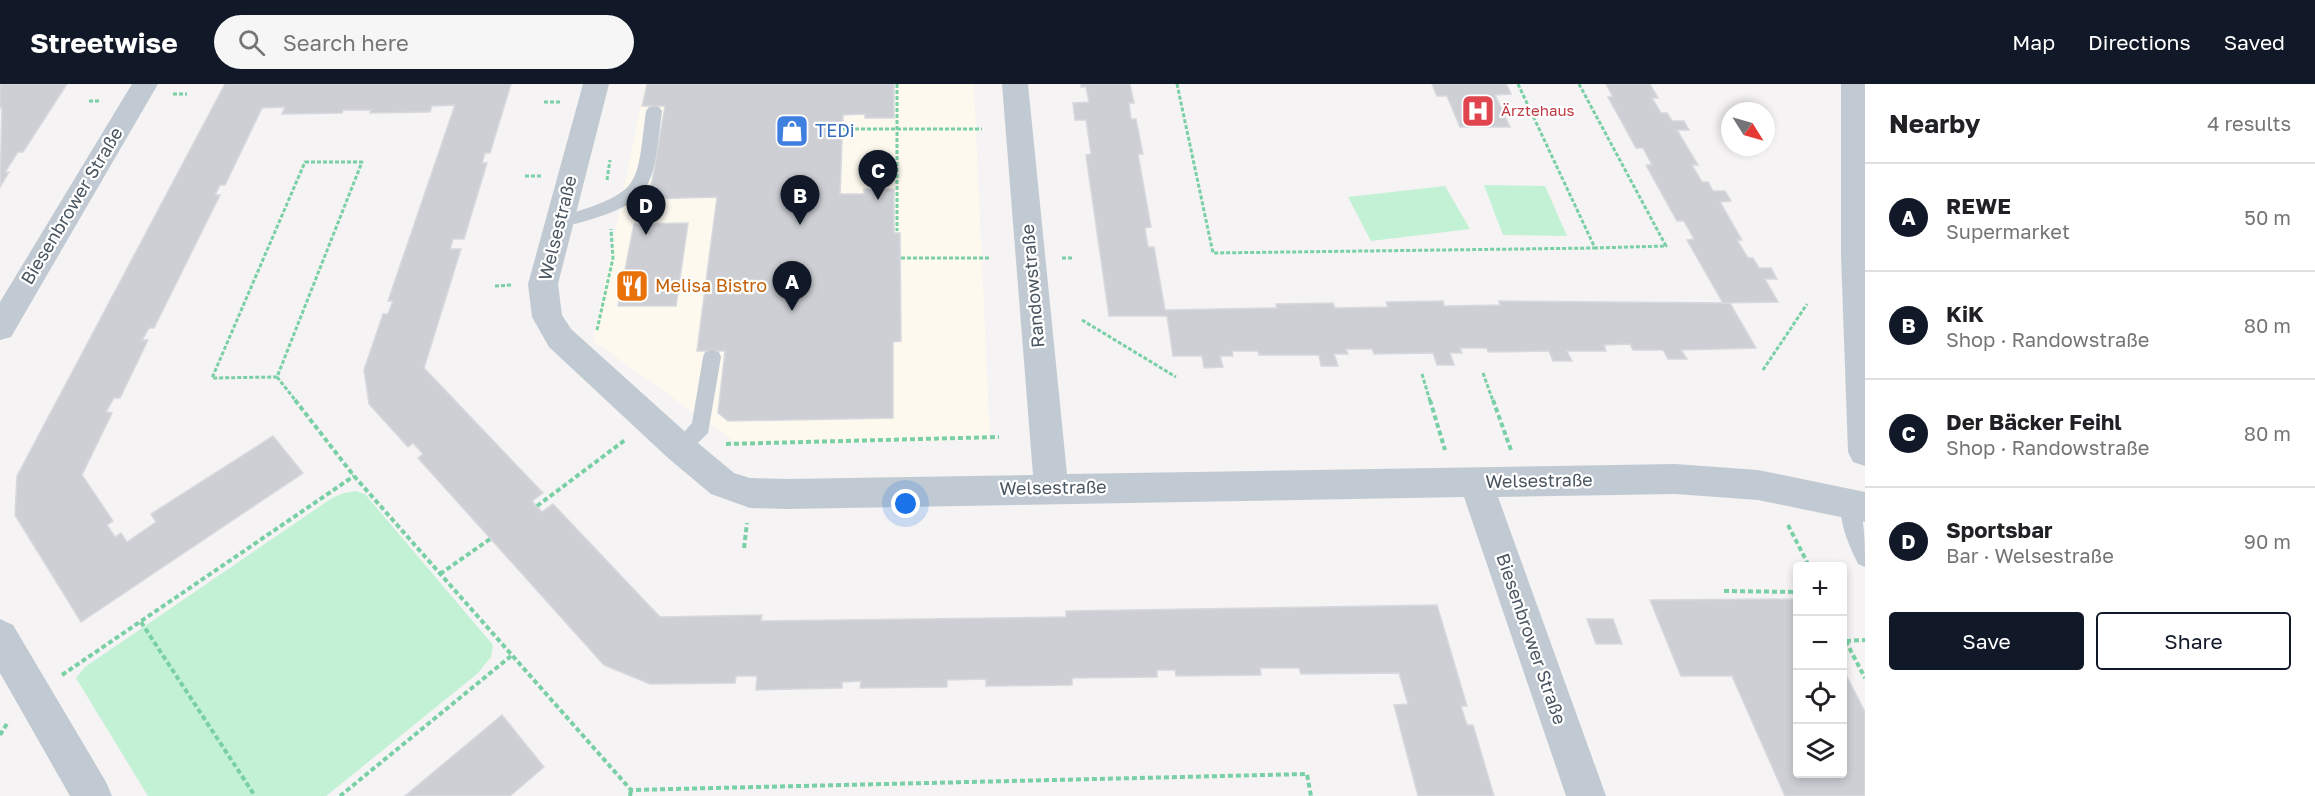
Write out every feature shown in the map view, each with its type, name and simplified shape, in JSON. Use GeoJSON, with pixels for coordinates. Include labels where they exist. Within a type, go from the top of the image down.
{"type":"FeatureCollection","features":[{"type":"Feature","properties":{"kind":"street","name":"Biesenbrower Straße"},"geometry":{"type":"LineString","coordinates":[[0,328],[145,84]]}},
{"type":"Feature","properties":{"kind":"street","name":"Welsestraße"},"geometry":{"type":"LineString","coordinates":[[596,84],[543,284],[547,317],[560,338],[691,437],[723,484],[750,493],[1687,480],[1758,485],[1858,506]]}},
{"type":"Feature","properties":{"kind":"street","name":"Randowstraße"},"geometry":{"type":"LineString","coordinates":[[1015,84],[1051,488]]}},
{"type":"Feature","properties":{"kind":"street"},"geometry":{"type":"LineString","coordinates":[[1854,84],[1856,255],[1865,452]]}},
{"type":"Feature","properties":{"kind":"street","name":"Biesenbrower Straße"},"geometry":{"type":"LineString","coordinates":[[1466,482],[1586,796]]}},
{"type":"Feature","properties":{"kind":"street"},"geometry":{"type":"LineString","coordinates":[[0,637],[92,796]]}},
{"type":"Feature","properties":{"kind":"lane"},"geometry":{"type":"LineString","coordinates":[[575,218],[609,208],[628,197],[641,184],[654,111]]}},
{"type":"Feature","properties":{"kind":"lane"},"geometry":{"type":"LineString","coordinates":[[691,437],[711,357]]}},
{"type":"Feature","properties":{"kind":"lane"},"geometry":{"type":"LineString","coordinates":[[1858,506],[1857,541],[1865,557]]}},
{"type":"Feature","properties":{"kind":"path"},"geometry":{"type":"LineString","coordinates":[[897,84],[897,231]]}},
{"type":"Feature","properties":{"kind":"path"},"geometry":{"type":"LineString","coordinates":[[1177,84],[1213,253],[1666,246],[1579,84]]}},
{"type":"Feature","properties":{"kind":"path"},"geometry":{"type":"LineString","coordinates":[[1518,84],[1595,248]]}},
{"type":"Feature","properties":{"kind":"path"},"geometry":{"type":"LineString","coordinates":[[843,129],[982,129]]}},
{"type":"Feature","properties":{"kind":"path"},"geometry":{"type":"LineString","coordinates":[[601,339],[597,330],[613,258],[607,178],[611,155]]}},
{"type":"Feature","properties":{"kind":"path"},"geometry":{"type":"LineString","coordinates":[[305,162],[362,162],[286,356],[278,377],[212,378],[305,162]]}},
{"type":"Feature","properties":{"kind":"path"},"geometry":{"type":"LineString","coordinates":[[901,258],[989,258]]}},
{"type":"Feature","properties":{"kind":"path"},"geometry":{"type":"LineString","coordinates":[[1763,370],[1807,304]]}},
{"type":"Feature","properties":{"kind":"path"},"geometry":{"type":"LineString","coordinates":[[1082,320],[1176,377]]}},
{"type":"Feature","properties":{"kind":"path"},"geometry":{"type":"LineString","coordinates":[[1483,373],[1522,482]]}},
{"type":"Feature","properties":{"kind":"path"},"geometry":{"type":"LineString","coordinates":[[1422,374],[1466,482]]}},
{"type":"Feature","properties":{"kind":"path"},"geometry":{"type":"LineString","coordinates":[[278,377],[354,476],[631,790],[1307,774],[1311,796]]}},
{"type":"Feature","properties":{"kind":"path"},"geometry":{"type":"LineString","coordinates":[[691,437],[723,444],[999,437]]}},
{"type":"Feature","properties":{"kind":"path"},"geometry":{"type":"LineString","coordinates":[[537,506],[622,443]]}},
{"type":"Feature","properties":{"kind":"path"},"geometry":{"type":"LineString","coordinates":[[58,678],[354,476]]}},
{"type":"Feature","properties":{"kind":"path"},"geometry":{"type":"LineString","coordinates":[[1788,525],[1806,562]]}},
{"type":"Feature","properties":{"kind":"path"},"geometry":{"type":"LineString","coordinates":[[440,574],[490,539]]}},
{"type":"Feature","properties":{"kind":"path"},"geometry":{"type":"LineString","coordinates":[[1724,591],[1793,592]]}},
{"type":"Feature","properties":{"kind":"path"},"geometry":{"type":"LineString","coordinates":[[141,621],[255,796]]}},
{"type":"Feature","properties":{"kind":"path"},"geometry":{"type":"LineString","coordinates":[[1847,641],[1865,640]]}},
{"type":"Feature","properties":{"kind":"path"},"geometry":{"type":"LineString","coordinates":[[1847,643],[1865,678]]}},
{"type":"Feature","properties":{"kind":"path"},"geometry":{"type":"LineString","coordinates":[[340,796],[512,656]]}},
{"type":"Feature","properties":{"kind":"path"},"geometry":{"type":"LineString","coordinates":[[630,796],[631,790]]}},
{"type":"Feature","properties":{"kind":"shaded area"},"geometry":{"type":"Polygon","coordinates":[[[645,84],[974,84],[990,440],[739,445],[593,341],[645,84]]]}},
{"type":"Feature","properties":{"kind":"green space"},"geometry":{"type":"Polygon","coordinates":[[[1484,185],[1545,186],[1567,236],[1503,235],[1484,185]]]}},
{"type":"Feature","properties":{"kind":"green space"},"geometry":{"type":"Polygon","coordinates":[[[1445,186],[1470,229],[1371,241],[1348,197],[1445,186]]]}},
{"type":"Feature","properties":{"kind":"green space"},"geometry":{"type":"Polygon","coordinates":[[[356,491],[365,494],[493,645],[491,657],[477,674],[326,796],[148,796],[76,678],[85,667],[332,498],[356,491]]]}},
{"type":"Feature","properties":{"kind":"building"},"geometry":{"type":"Polygon","coordinates":[[[0,84],[67,84],[23,152],[18,152],[5,172],[9,172],[0,187],[2,108],[0,108],[0,84]]]}},
{"type":"Feature","properties":{"kind":"building"},"geometry":{"type":"Polygon","coordinates":[[[225,84],[511,84],[490,153],[485,153],[482,163],[487,163],[464,239],[453,239],[450,249],[461,249],[424,368],[543,493],[532,501],[542,512],[553,504],[660,617],[762,615],[761,621],[1066,617],[1066,611],[1437,605],[1467,706],[1461,706],[1467,725],[1473,725],[1494,796],[1418,796],[1394,705],[1408,704],[1399,673],[1301,674],[1299,668],[1260,668],[1261,675],[1176,676],[1175,670],[1157,670],[1157,677],[1072,678],[1072,685],[986,686],[986,679],[947,680],[947,687],[860,688],[861,681],[842,682],[842,688],[756,690],[757,676],[736,676],[735,683],[650,684],[604,665],[418,458],[423,454],[413,443],[408,447],[369,404],[364,370],[383,314],[388,314],[393,301],[388,301],[455,105],[432,106],[430,112],[370,113],[371,110],[343,110],[342,113],[282,114],[285,107],[262,108],[225,185],[220,185],[215,195],[220,195],[154,328],[149,328],[142,340],[148,340],[120,398],[114,398],[106,412],[112,413],[82,475],[113,521],[107,525],[115,537],[121,533],[127,542],[156,522],[151,514],[273,436],[303,473],[81,622],[15,515],[17,476],[225,84]]]}},
{"type":"Feature","properties":{"kind":"building"},"geometry":{"type":"Polygon","coordinates":[[[647,84],[894,84],[894,118],[865,118],[865,114],[843,115],[840,194],[864,194],[864,189],[894,189],[894,233],[900,233],[901,341],[893,342],[893,418],[728,421],[718,413],[725,351],[697,351],[717,197],[649,199],[665,106],[642,106],[647,84]]]}},
{"type":"Feature","properties":{"kind":"building"},"geometry":{"type":"Polygon","coordinates":[[[1081,84],[1130,84],[1134,103],[1129,103],[1131,119],[1136,119],[1143,154],[1138,154],[1151,227],[1145,228],[1148,247],[1154,247],[1165,310],[1277,308],[1276,304],[1333,303],[1335,308],[1388,307],[1386,302],[1443,301],[1444,306],[1500,305],[1499,301],[1730,303],[1756,348],[1681,350],[1687,359],[1668,359],[1663,350],[1633,350],[1630,344],[1604,345],[1606,351],[1567,351],[1572,361],[1553,361],[1549,351],[1488,352],[1487,348],[1460,348],[1462,353],[1450,353],[1454,365],[1437,365],[1433,353],[1374,354],[1372,349],[1346,349],[1348,354],[1334,354],[1338,366],[1321,366],[1319,355],[1259,355],[1258,351],[1232,351],[1233,356],[1220,356],[1223,367],[1204,368],[1202,356],[1173,356],[1167,316],[1109,316],[1086,155],[1091,154],[1086,120],[1075,120],[1073,103],[1089,102],[1086,87],[1081,87],[1081,84]]]}},
{"type":"Feature","properties":{"kind":"building","name":"Ärztehaus"},"geometry":{"type":"Polygon","coordinates":[[[1432,84],[1506,84],[1511,94],[1495,95],[1510,127],[1460,127],[1447,96],[1437,96],[1432,84]]]}},
{"type":"Feature","properties":{"kind":"building"},"geometry":{"type":"Polygon","coordinates":[[[1606,84],[1650,84],[1658,98],[1652,98],[1661,113],[1667,113],[1672,121],[1684,121],[1689,130],[1677,130],[1698,165],[1692,165],[1702,182],[1708,182],[1713,191],[1725,191],[1731,201],[1720,202],[1742,240],[1737,240],[1748,258],[1753,258],[1759,268],[1771,268],[1777,279],[1765,279],[1778,302],[1723,303],[1687,240],[1694,239],[1684,221],[1677,221],[1646,165],[1652,165],[1643,148],[1636,148],[1608,97],[1613,97],[1606,84]]]}},
{"type":"Feature","properties":{"kind":"building"},"geometry":{"type":"Polygon","coordinates":[[[688,223],[676,306],[618,306],[634,224],[688,223]]]}},
{"type":"Feature","properties":{"kind":"building"},"geometry":{"type":"Polygon","coordinates":[[[1793,599],[1793,778],[1847,778],[1847,677],[1865,712],[1865,796],[1785,796],[1732,676],[1681,676],[1650,600],[1793,599]]]}},
{"type":"Feature","properties":{"kind":"building"},"geometry":{"type":"Polygon","coordinates":[[[1587,619],[1613,619],[1622,644],[1596,644],[1587,619]]]}},
{"type":"Feature","properties":{"kind":"building"},"geometry":{"type":"Polygon","coordinates":[[[502,715],[544,767],[510,796],[405,796],[502,715]]]}},
{"type":"Feature","properties":{"kind":"place","name":"Ärztehaus"},"geometry":{"type":"Point","coordinates":[1478,111]}},
{"type":"Feature","properties":{"kind":"place","name":"TEDi"},"geometry":{"type":"Point","coordinates":[792,131]}},
{"type":"Feature","properties":{"kind":"place","name":"Der Bäcker Feihl"},"geometry":{"type":"Point","coordinates":[878,200]}},
{"type":"Feature","properties":{"kind":"place","name":"KiK"},"geometry":{"type":"Point","coordinates":[800,225]}},
{"type":"Feature","properties":{"kind":"place","name":"Sportsbar"},"geometry":{"type":"Point","coordinates":[646,235]}},
{"type":"Feature","properties":{"kind":"place","name":"Melisa Bistro"},"geometry":{"type":"Point","coordinates":[632,286]}},
{"type":"Feature","properties":{"kind":"place","name":"REWE"},"geometry":{"type":"Point","coordinates":[792,311]}}]}
